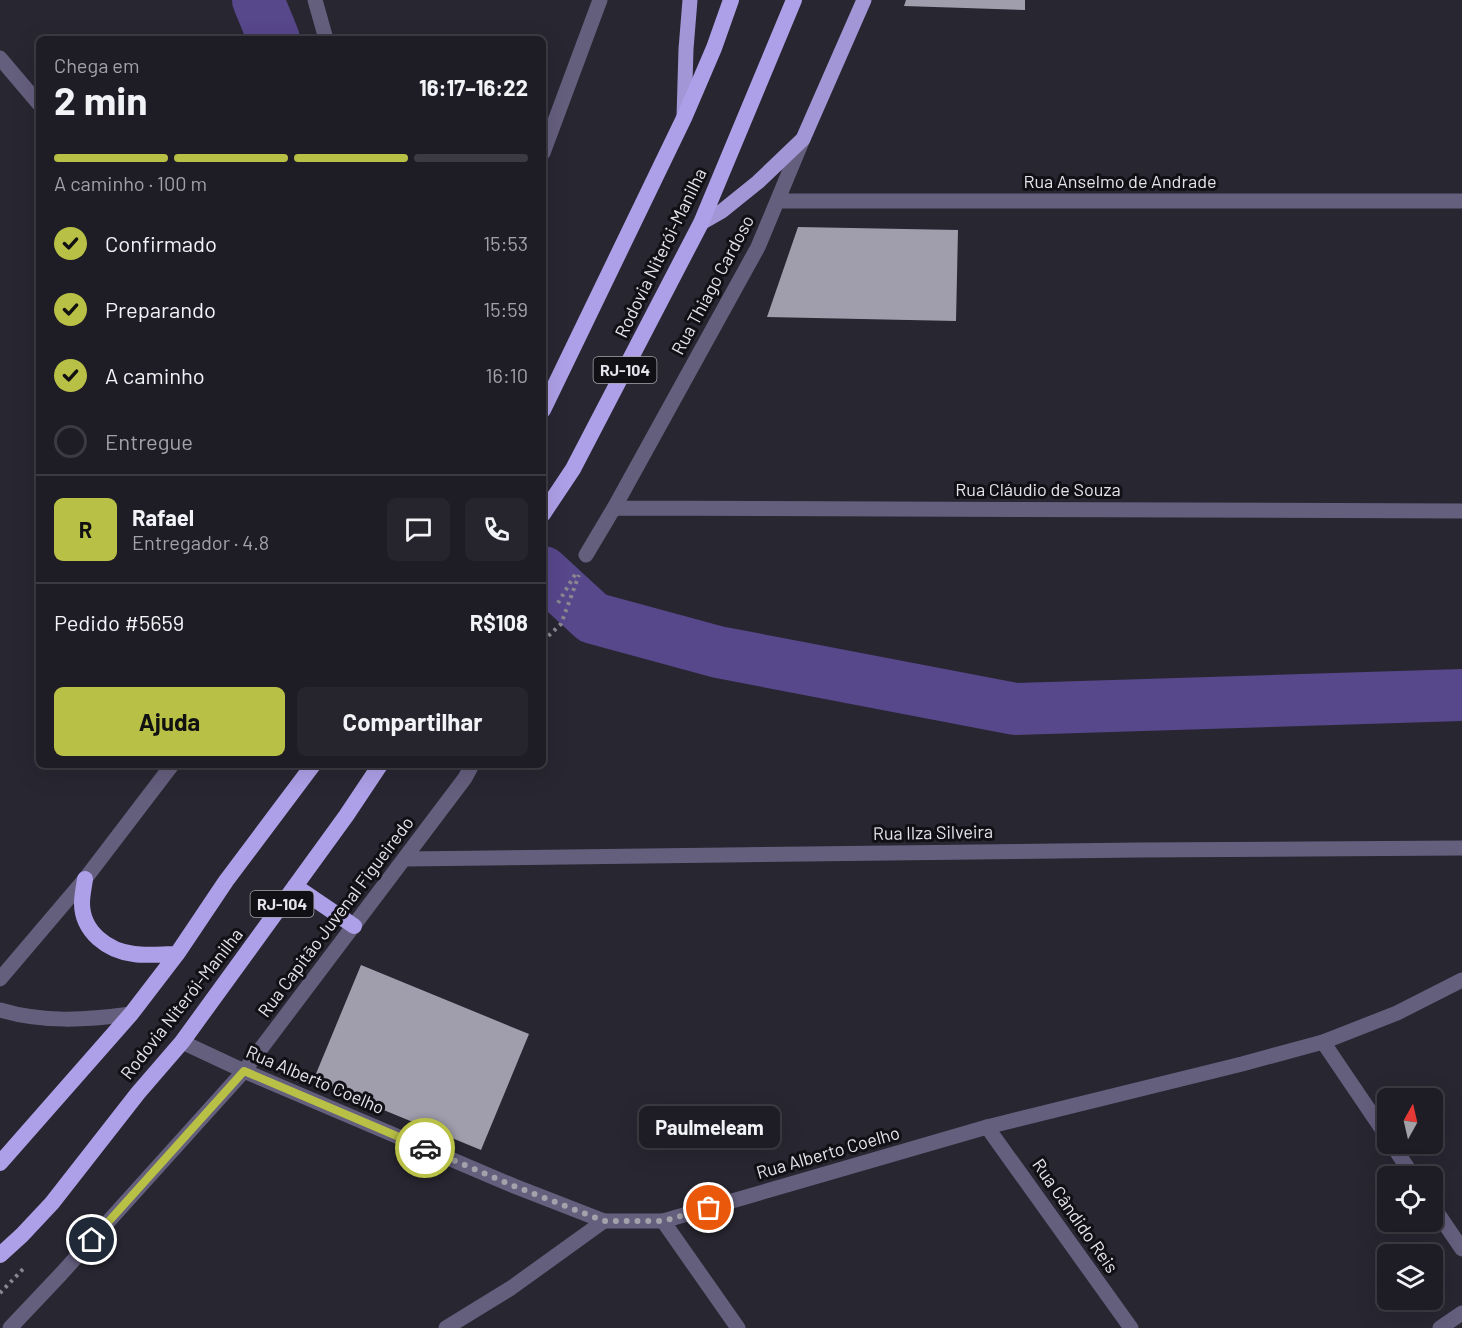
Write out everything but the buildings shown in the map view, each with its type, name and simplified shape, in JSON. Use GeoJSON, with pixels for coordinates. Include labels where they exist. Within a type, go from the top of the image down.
{"type":"FeatureCollection","features":[{"type":"Feature","properties":{"kind":"highway","name":"Rodovia Niterói-Manilha"},"geometry":{"type":"LineString","coordinates":[[546,404],[684,118],[714,48],[731,0]]}},
{"type":"Feature","properties":{"kind":"highway","name":"Rodovia Niterói-Manilha"},"geometry":{"type":"LineString","coordinates":[[546,510],[573,469],[701,223],[794,0]]}},
{"type":"Feature","properties":{"kind":"highway","name":"Rodovia Niterói-Manilha"},"geometry":{"type":"LineString","coordinates":[[0,1163],[131,1014],[311,768]]}},
{"type":"Feature","properties":{"kind":"highway","name":"Rodovia Niterói-Manilha"},"geometry":{"type":"LineString","coordinates":[[0,1255],[52,1203],[138,1093],[182,1042],[346,816],[378,768]]}},
{"type":"Feature","properties":{"kind":"highway"},"geometry":{"type":"LineString","coordinates":[[85,879],[82,904],[86,923],[96,937],[116,950],[135,954],[177,954]]}},
{"type":"Feature","properties":{"kind":"highway"},"geometry":{"type":"LineString","coordinates":[[295,886],[354,926]]}},
{"type":"Feature","properties":{"kind":"main road"},"geometry":{"type":"LineString","coordinates":[[684,118],[690,0]]}},
{"type":"Feature","properties":{"kind":"main road","name":"Rua Thiago Cardoso"},"geometry":{"type":"LineString","coordinates":[[701,223],[722,211],[758,182],[803,139],[864,0]]}},
{"type":"Feature","properties":{"kind":"street"},"geometry":{"type":"LineString","coordinates":[[315,0],[325,36]]}},
{"type":"Feature","properties":{"kind":"street"},"geometry":{"type":"LineString","coordinates":[[546,145],[600,0]]}},
{"type":"Feature","properties":{"kind":"street"},"geometry":{"type":"LineString","coordinates":[[0,58],[36,100]]}},
{"type":"Feature","properties":{"kind":"street","name":"Rua Thiago Cardoso"},"geometry":{"type":"LineString","coordinates":[[614,508],[758,247],[803,139]]}},
{"type":"Feature","properties":{"kind":"street","name":"Rua Anselmo de Andrade"},"geometry":{"type":"LineString","coordinates":[[778,201],[1462,201]]}},
{"type":"Feature","properties":{"kind":"street"},"geometry":{"type":"LineString","coordinates":[[586,555],[614,508]]}},
{"type":"Feature","properties":{"kind":"street","name":"Rua Cláudio de Souza"},"geometry":{"type":"LineString","coordinates":[[614,508],[1462,511]]}},
{"type":"Feature","properties":{"kind":"street"},"geometry":{"type":"LineString","coordinates":[[0,978],[85,879],[170,768]]}},
{"type":"Feature","properties":{"kind":"street","name":"Rua Capitão Juvenal Figueiredo"},"geometry":{"type":"LineString","coordinates":[[10,1328],[244,1071],[405,859],[470,768]]}},
{"type":"Feature","properties":{"kind":"street","name":"Rua Ilza Silveira"},"geometry":{"type":"LineString","coordinates":[[405,859],[1462,848]]}},
{"type":"Feature","properties":{"kind":"street","name":"Rua Alberto Coelho"},"geometry":{"type":"LineString","coordinates":[[182,1042],[244,1071],[503,1181],[604,1221],[663,1221],[987,1127],[1323,1042],[1397,1013],[1462,980]]}},
{"type":"Feature","properties":{"kind":"street"},"geometry":{"type":"LineString","coordinates":[[0,1010],[16,1015],[61,1020],[131,1014]]}},
{"type":"Feature","properties":{"kind":"street"},"geometry":{"type":"LineString","coordinates":[[1323,1042],[1377,1122]]}},
{"type":"Feature","properties":{"kind":"street","name":"Rua Cândido Reis"},"geometry":{"type":"LineString","coordinates":[[987,1127],[1131,1328]]}},
{"type":"Feature","properties":{"kind":"street"},"geometry":{"type":"LineString","coordinates":[[446,1328],[511,1288],[604,1221]]}},
{"type":"Feature","properties":{"kind":"street"},"geometry":{"type":"LineString","coordinates":[[663,1221],[738,1328]]}},
{"type":"Feature","properties":{"kind":"street"},"geometry":{"type":"LineString","coordinates":[[1443,1221],[1462,1249]]}},
{"type":"Feature","properties":{"kind":"street"},"geometry":{"type":"LineString","coordinates":[[1440,1328],[1462,1312]]}},
{"type":"Feature","properties":{"kind":"path"},"geometry":{"type":"LineString","coordinates":[[558,603],[586,555]]}},
{"type":"Feature","properties":{"kind":"path"},"geometry":{"type":"LineString","coordinates":[[546,638],[561,624],[586,555]]}},
{"type":"Feature","properties":{"kind":"path"},"geometry":{"type":"LineString","coordinates":[[0,1293],[27,1264]]}},
{"type":"Feature","properties":{"kind":"waterway"},"geometry":{"type":"LineString","coordinates":[[258,0],[273,36]]}},
{"type":"Feature","properties":{"kind":"waterway"},"geometry":{"type":"LineString","coordinates":[[546,575],[593,618],[718,652],[1015,709],[1462,695]]}},
{"type":"Feature","properties":{"kind":"way so far"},"geometry":{"type":"LineString","coordinates":[[425,1148],[604,1221],[663,1221],[709,1208]]}},
{"type":"Feature","properties":{"kind":"place","name":"Paulmeleam"},"geometry":{"type":"Point","coordinates":[709,1208]}},
{"type":"Feature","properties":{"kind":"route"},"geometry":{"type":"LineString","coordinates":[[92,1240],[244,1071],[425,1148]]}}]}
